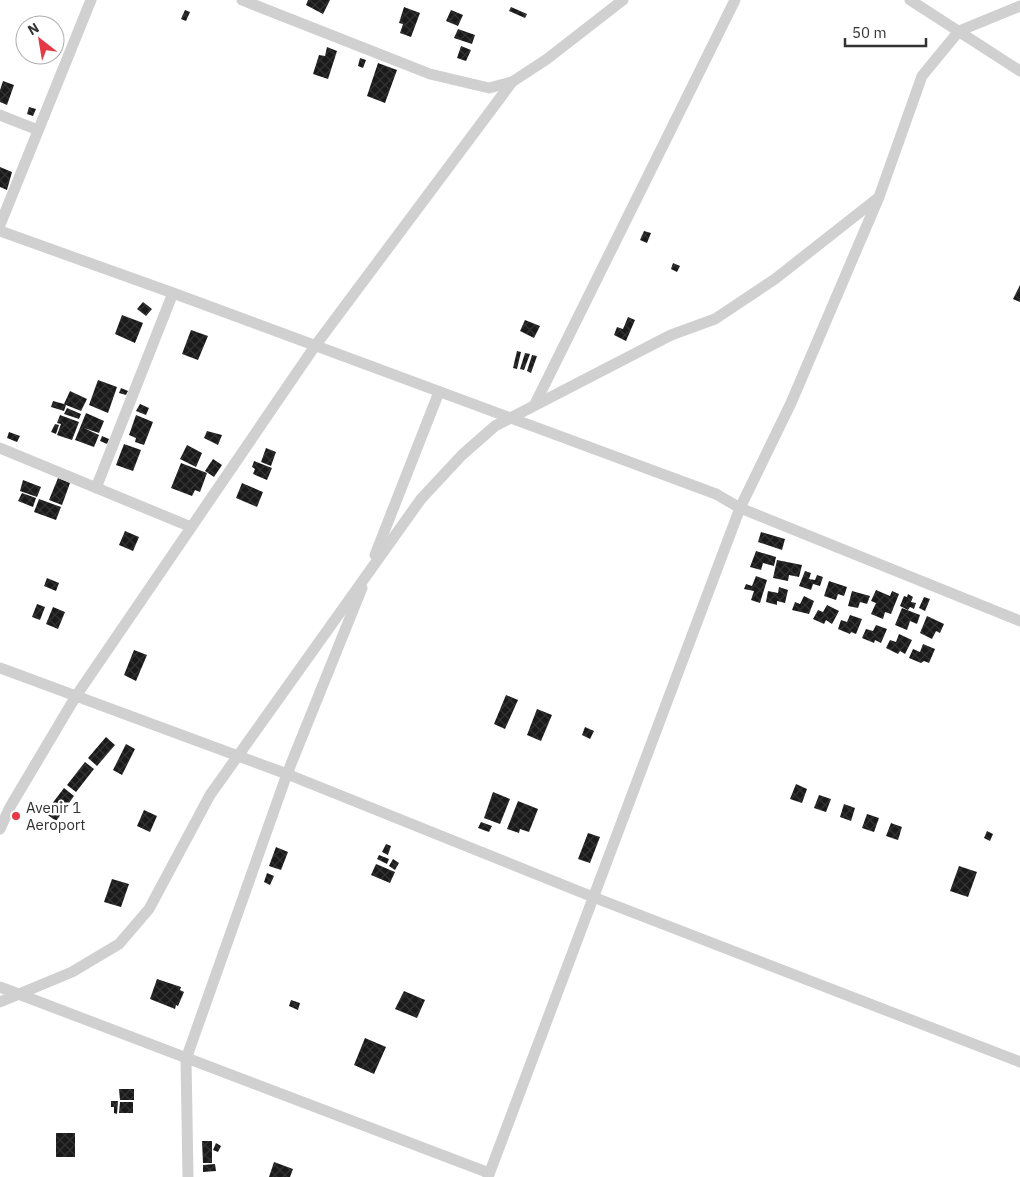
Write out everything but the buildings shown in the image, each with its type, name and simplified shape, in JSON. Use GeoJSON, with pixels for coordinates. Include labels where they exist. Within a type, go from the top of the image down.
{"type":"FeatureCollection","features":[{"type":"Feature","properties":{"kind":"street"},"geometry":{"type":"LineString","coordinates":[[0,225],[91,0]]}},
{"type":"Feature","properties":{"kind":"street"},"geometry":{"type":"LineString","coordinates":[[242,0],[430,74],[489,88],[512,82],[547,59],[622,0]]}},
{"type":"Feature","properties":{"kind":"street"},"geometry":{"type":"LineString","coordinates":[[535,404],[735,0]]}},
{"type":"Feature","properties":{"kind":"street"},"geometry":{"type":"LineString","coordinates":[[910,0],[1020,71]]}},
{"type":"Feature","properties":{"kind":"street"},"geometry":{"type":"LineString","coordinates":[[0,987],[488,1175],[740,508],[791,403],[879,197],[922,76],[959,31],[1020,6]]}},
{"type":"Feature","properties":{"kind":"street"},"geometry":{"type":"LineString","coordinates":[[0,829],[10,807],[76,696],[315,346],[512,82]]}},
{"type":"Feature","properties":{"kind":"street"},"geometry":{"type":"LineString","coordinates":[[0,115],[38,130]]}},
{"type":"Feature","properties":{"kind":"street"},"geometry":{"type":"LineString","coordinates":[[0,1002],[72,972],[119,944],[149,909],[210,795],[421,498],[462,455],[495,426],[535,404],[671,335],[715,319],[775,279],[879,197]]}},
{"type":"Feature","properties":{"kind":"street"},"geometry":{"type":"LineString","coordinates":[[0,230],[716,494],[740,508],[1020,621]]}},
{"type":"Feature","properties":{"kind":"street"},"geometry":{"type":"LineString","coordinates":[[96,488],[172,293]]}},
{"type":"Feature","properties":{"kind":"street"},"geometry":{"type":"LineString","coordinates":[[188,1177],[186,1059],[287,774],[439,392]]}},
{"type":"Feature","properties":{"kind":"street"},"geometry":{"type":"LineString","coordinates":[[0,448],[191,527]]}},
{"type":"Feature","properties":{"kind":"street"},"geometry":{"type":"LineString","coordinates":[[0,668],[287,774],[593,897],[1020,1062]]}},
{"type":"Feature","properties":{"kind":"place","name":"Avenir 1 Aeroport"},"geometry":{"type":"Point","coordinates":[16,816]}}]}
